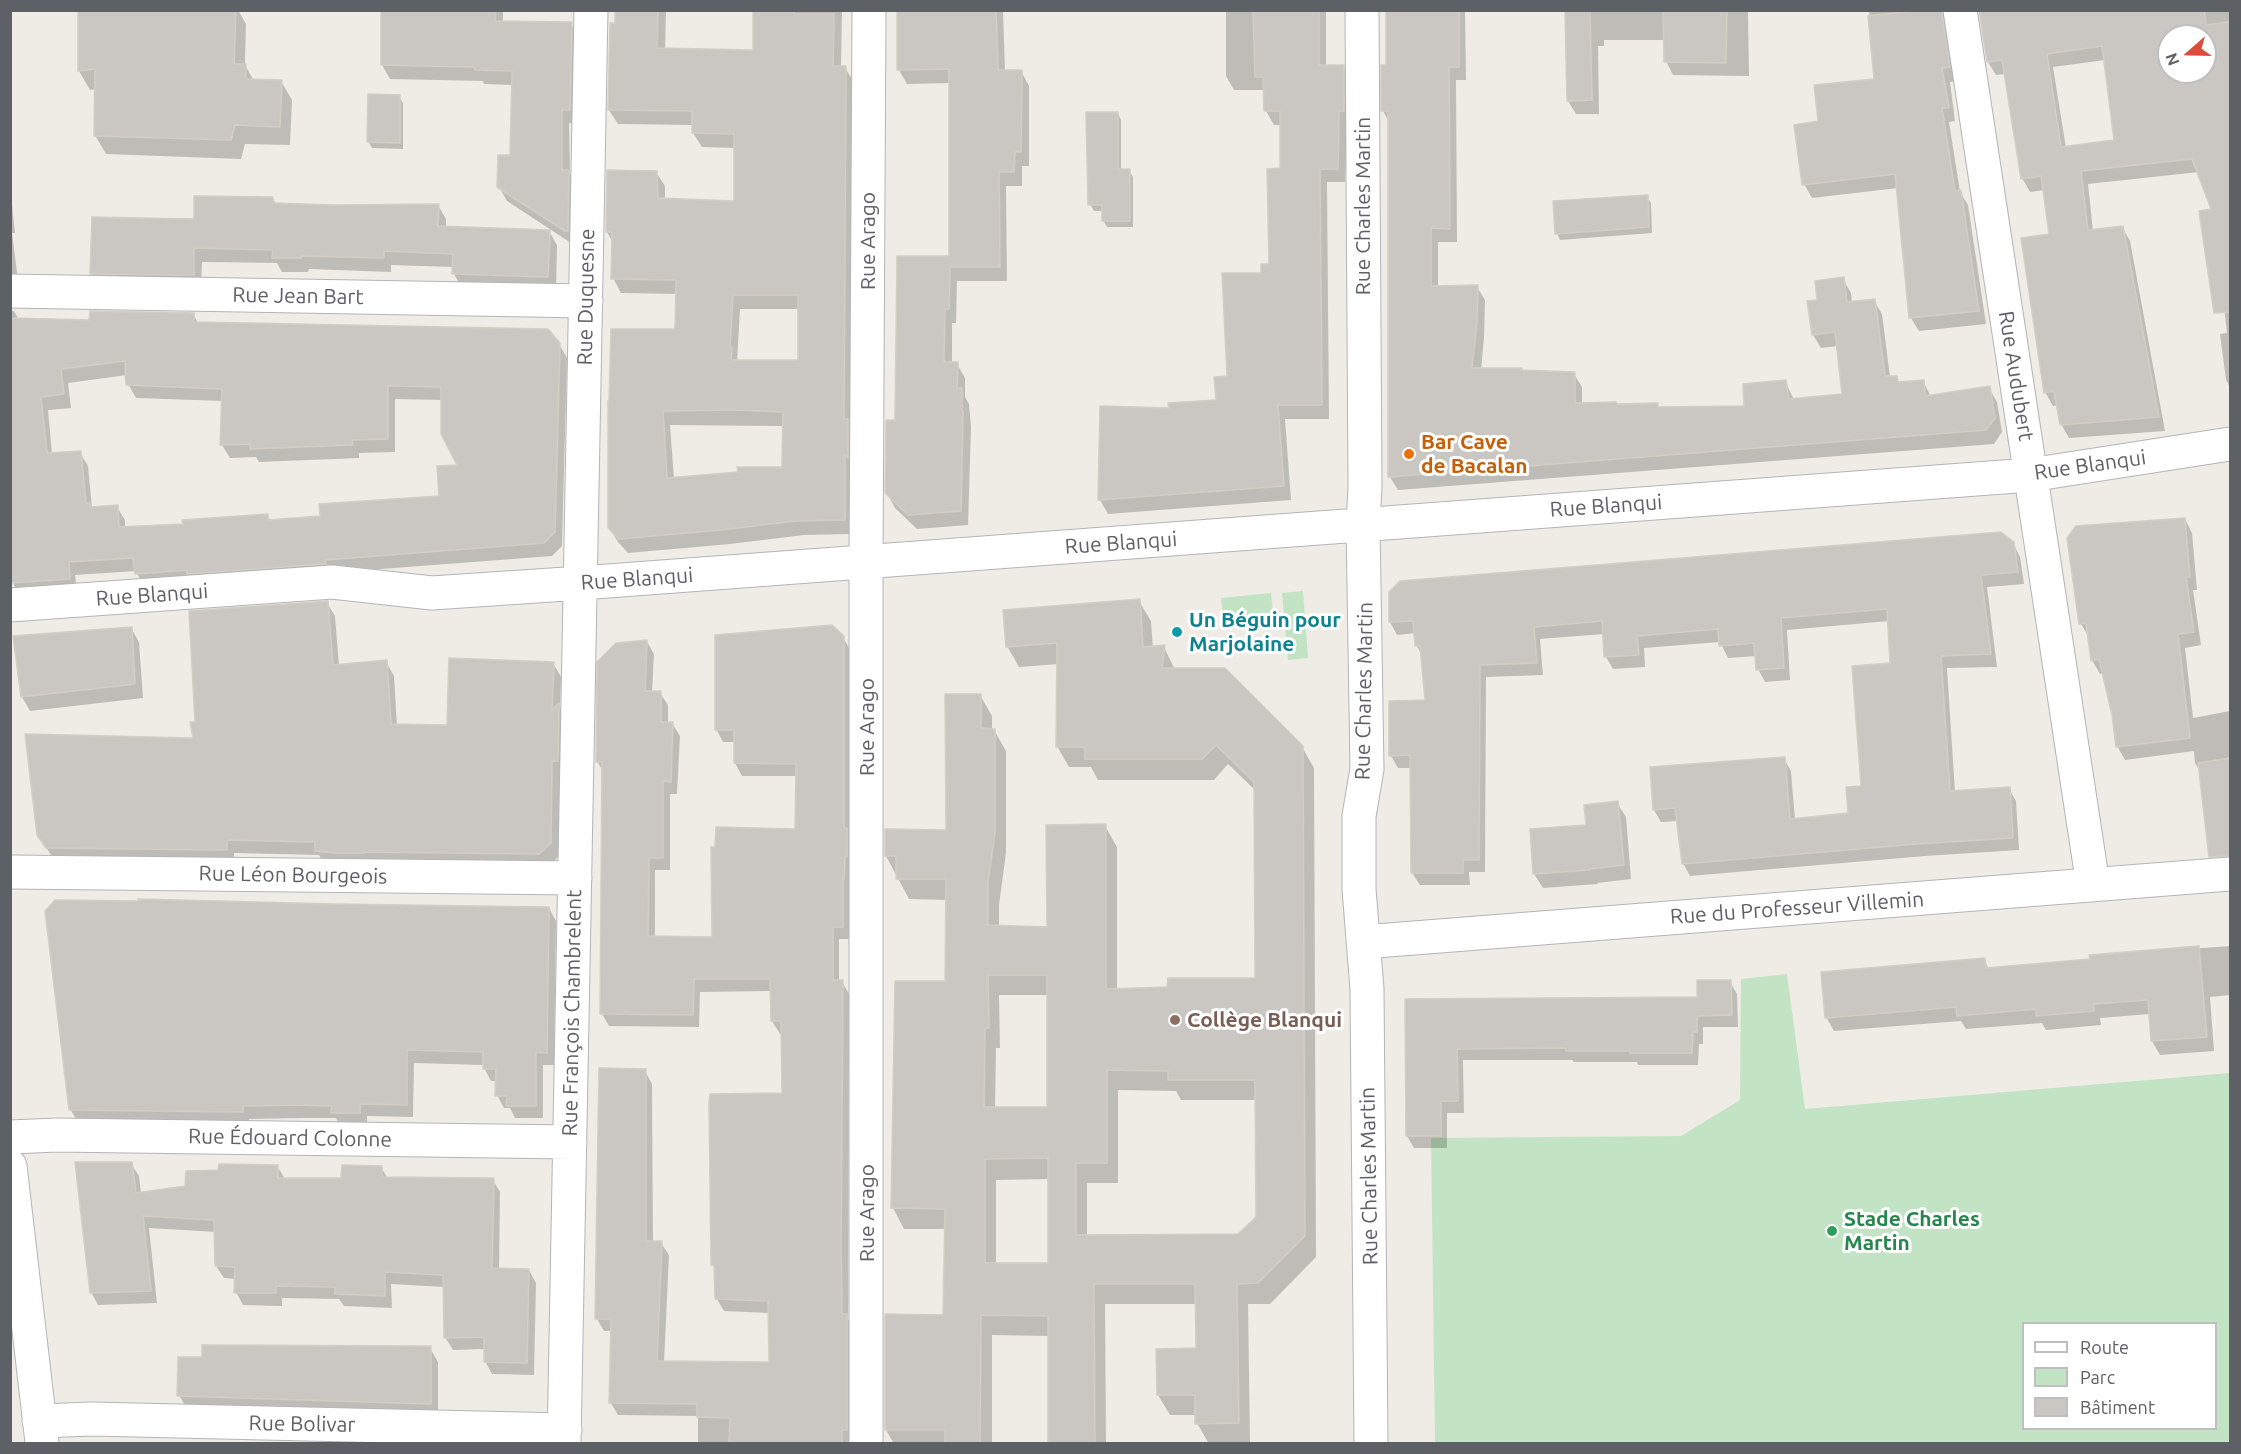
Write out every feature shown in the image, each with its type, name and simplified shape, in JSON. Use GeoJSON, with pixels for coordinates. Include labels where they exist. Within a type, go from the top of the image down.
{"type":"FeatureCollection","features":[{"type":"Feature","properties":{"kind":"street","name":"Rue Duquesne"},"geometry":{"type":"LineString","coordinates":[[581,584],[591,10]]}},
{"type":"Feature","properties":{"kind":"street","name":"Rue Arago"},"geometry":{"type":"LineString","coordinates":[[866,1443],[866,562],[869,10]]}},
{"type":"Feature","properties":{"kind":"street","name":"Rue Charles Martin"},"geometry":{"type":"LineString","coordinates":[[1362,10],[1365,486],[1363,525],[1367,770],[1359,816],[1359,889],[1367,989],[1371,1443]]}},
{"type":"Feature","properties":{"kind":"street","name":"Rue Audubert"},"geometry":{"type":"LineString","coordinates":[[1960,10],[2093,885]]}},
{"type":"Feature","properties":{"kind":"street","name":"Rue Jean Bart"},"geometry":{"type":"LineString","coordinates":[[10,291],[586,301]]}},
{"type":"Feature","properties":{"kind":"street","name":"Rue Blanqui"},"geometry":{"type":"LineString","coordinates":[[10,605],[332,582],[432,593],[581,584],[2030,475],[2230,444]]}},
{"type":"Feature","properties":{"kind":"street","name":"Rue François Chambrelent"},"geometry":{"type":"LineString","coordinates":[[565,1437],[581,584]]}},
{"type":"Feature","properties":{"kind":"street","name":"Rue Léon Bourgeois"},"geometry":{"type":"LineString","coordinates":[[10,872],[575,878]]}},
{"type":"Feature","properties":{"kind":"street","name":"Rue du Professeur Villemin"},"geometry":{"type":"LineString","coordinates":[[1363,942],[2230,874]]}},
{"type":"Feature","properties":{"kind":"street","name":"Rue Édouard Colonne"},"geometry":{"type":"LineString","coordinates":[[10,1137],[57,1135],[570,1142]]}},
{"type":"Feature","properties":{"kind":"street"},"geometry":{"type":"LineString","coordinates":[[10,1167],[41,1432]]}},
{"type":"Feature","properties":{"kind":"street","name":"Rue Bolivar"},"geometry":{"type":"LineString","coordinates":[[41,1432],[92,1419],[565,1437]]}},
{"type":"Feature","properties":{"kind":"green space"},"geometry":{"type":"Polygon","coordinates":[[[1303,591],[1308,658],[1288,660],[1282,593],[1303,591]]]}},
{"type":"Feature","properties":{"kind":"green space"},"geometry":{"type":"Polygon","coordinates":[[[1271,593],[1273,613],[1223,618],[1221,598],[1271,593]]]}},
{"type":"Feature","properties":{"kind":"green space","name":"Stade Charles Martin"},"geometry":{"type":"Polygon","coordinates":[[[1787,974],[1805,1109],[2230,1073],[2230,1443],[1435,1443],[1431,1138],[1681,1136],[1740,1100],[1741,979],[1787,974]]]}},
{"type":"Feature","properties":{"kind":"building"},"geometry":{"type":"Polygon","coordinates":[[[78,10],[236,10],[234,64],[246,64],[246,79],[282,80],[280,127],[235,125],[231,140],[94,136],[95,69],[78,71],[78,10]]]}},
{"type":"Feature","properties":{"kind":"building"},"geometry":{"type":"Polygon","coordinates":[[[381,10],[495,10],[495,21],[572,22],[570,110],[562,110],[562,170],[569,170],[568,231],[497,187],[498,155],[510,155],[512,71],[475,70],[474,67],[381,65],[381,10]]]}},
{"type":"Feature","properties":{"kind":"building"},"geometry":{"type":"Polygon","coordinates":[[[615,10],[658,10],[657,48],[753,50],[753,10],[794,10],[794,14],[834,14],[833,66],[846,66],[844,419],[848,419],[848,458],[845,455],[845,520],[795,521],[619,539],[608,528],[608,401],[609,404],[611,329],[675,329],[676,280],[611,279],[612,232],[606,232],[607,170],[657,171],[658,198],[734,201],[734,134],[692,133],[692,111],[608,110],[610,23],[615,23],[615,10]],[[733,295],[731,360],[798,360],[798,295],[733,295]],[[663,411],[667,478],[738,472],[737,467],[782,467],[783,412],[663,411]]]}},
{"type":"Feature","properties":{"kind":"building"},"geometry":{"type":"Polygon","coordinates":[[[897,10],[996,10],[998,70],[1022,70],[1021,152],[1015,152],[1014,172],[999,172],[1000,267],[950,267],[949,309],[945,309],[944,362],[958,362],[957,388],[962,388],[961,511],[908,515],[885,493],[886,420],[895,420],[897,256],[949,256],[949,69],[897,70],[897,10]]]}},
{"type":"Feature","properties":{"kind":"building"},"geometry":{"type":"Polygon","coordinates":[[[1253,10],[1319,10],[1319,65],[1344,65],[1344,111],[1339,111],[1338,169],[1320,169],[1322,405],[1278,405],[1284,486],[1098,500],[1100,406],[1169,408],[1168,403],[1216,400],[1214,377],[1227,376],[1222,273],[1261,273],[1261,264],[1269,264],[1267,169],[1280,168],[1280,111],[1264,111],[1263,77],[1255,77],[1253,10]]]}},
{"type":"Feature","properties":{"kind":"building"},"geometry":{"type":"Polygon","coordinates":[[[1386,10],[1459,10],[1459,67],[1449,67],[1450,229],[1431,228],[1431,286],[1478,285],[1472,368],[1522,368],[1522,370],[1575,372],[1575,403],[1658,403],[1658,407],[1744,406],[1743,384],[1786,380],[1789,399],[1842,394],[1835,332],[1812,335],[1807,301],[1817,300],[1815,281],[1844,277],[1847,302],[1875,299],[1885,376],[1897,376],[1898,382],[1924,380],[1925,396],[1990,386],[1995,418],[1986,430],[1388,477],[1388,111],[1381,111],[1381,65],[1386,65],[1386,10]]]}},
{"type":"Feature","properties":{"kind":"building"},"geometry":{"type":"Polygon","coordinates":[[[1565,10],[1590,10],[1592,100],[1567,101],[1565,10]]]}},
{"type":"Feature","properties":{"kind":"building"},"geometry":{"type":"Polygon","coordinates":[[[1663,10],[1727,10],[1726,63],[1664,62],[1663,10]]]}},
{"type":"Feature","properties":{"kind":"building"},"geometry":{"type":"Polygon","coordinates":[[[1942,10],[1950,67],[1942,68],[1949,108],[1942,108],[1955,191],[1961,190],[1979,311],[1909,318],[1895,174],[1802,185],[1794,125],[1818,121],[1814,85],[1874,79],[1868,16],[1942,10]]]}},
{"type":"Feature","properties":{"kind":"building"},"geometry":{"type":"Polygon","coordinates":[[[1979,10],[2204,10],[2206,24],[2157,24],[2157,84],[2217,84],[2217,24],[2214,24],[2230,22],[2230,312],[2214,313],[2199,211],[2211,209],[2192,159],[2081,171],[2088,230],[2123,226],[2159,417],[2060,425],[2054,391],[2044,393],[2021,238],[2049,234],[2041,176],[2021,179],[2002,60],[1987,62],[1979,10]],[[2102,46],[2047,54],[2061,147],[2114,140],[2102,46]]]}},
{"type":"Feature","properties":{"kind":"building"},"geometry":{"type":"Polygon","coordinates":[[[368,94],[400,95],[400,143],[367,142],[368,94]]]}},
{"type":"Feature","properties":{"kind":"building"},"geometry":{"type":"Polygon","coordinates":[[[1086,112],[1118,112],[1118,169],[1130,169],[1130,221],[1102,221],[1102,205],[1088,205],[1086,112]]]}},
{"type":"Feature","properties":{"kind":"building"},"geometry":{"type":"Polygon","coordinates":[[[1648,195],[1649,227],[1555,234],[1553,201],[1648,195]]]}},
{"type":"Feature","properties":{"kind":"building"},"geometry":{"type":"Polygon","coordinates":[[[194,196],[273,197],[273,203],[439,204],[438,226],[550,230],[548,277],[452,274],[453,254],[384,251],[384,258],[301,256],[301,258],[272,258],[273,250],[194,248],[194,275],[90,274],[92,217],[194,219],[194,196]]]}},
{"type":"Feature","properties":{"kind":"building"},"geometry":{"type":"Polygon","coordinates":[[[90,311],[194,313],[194,322],[548,329],[560,343],[555,532],[544,543],[325,560],[326,564],[187,574],[187,570],[135,574],[133,558],[69,562],[70,579],[10,583],[10,318],[89,320],[90,311]],[[125,361],[61,369],[64,394],[41,397],[47,453],[81,451],[86,503],[90,503],[90,507],[118,505],[119,527],[183,524],[182,520],[268,514],[268,520],[320,516],[319,504],[439,496],[437,466],[457,465],[441,434],[441,387],[388,386],[388,439],[352,440],[353,445],[250,449],[250,444],[220,445],[222,389],[126,385],[125,361]]]}},
{"type":"Feature","properties":{"kind":"building"},"geometry":{"type":"Polygon","coordinates":[[[2185,518],[2190,577],[2186,577],[2194,632],[2178,634],[2190,738],[2116,747],[2112,715],[2099,659],[2091,661],[2086,623],[2079,624],[2067,538],[2076,526],[2185,518]]]}},
{"type":"Feature","properties":{"kind":"building"},"geometry":{"type":"Polygon","coordinates":[[[2001,532],[2014,542],[2018,572],[1981,575],[1991,654],[1941,656],[1950,791],[2010,787],[2013,838],[1682,864],[1675,808],[1653,810],[1650,767],[1785,757],[1790,819],[1848,813],[1846,787],[1861,786],[1852,666],[1890,663],[1887,609],[1781,618],[1784,668],[1756,670],[1754,643],[1719,646],[1718,629],[1637,636],[1639,655],[1604,657],[1602,621],[1534,627],[1537,663],[1480,665],[1479,860],[1463,860],[1463,873],[1411,873],[1410,755],[1389,756],[1389,701],[1425,700],[1420,646],[1415,646],[1413,621],[1389,622],[1389,592],[1400,581],[2001,532]]]}},
{"type":"Feature","properties":{"kind":"building"},"geometry":{"type":"Polygon","coordinates":[[[1140,599],[1143,647],[1165,645],[1162,668],[1225,668],[1303,746],[1305,1236],[1258,1283],[1237,1284],[1239,1423],[1195,1424],[1195,1395],[1157,1395],[1156,1349],[1196,1348],[1195,1284],[1094,1284],[1095,1443],[1048,1443],[1048,1316],[981,1315],[980,1443],[945,1443],[945,1430],[885,1430],[885,1314],[943,1315],[945,1209],[891,1208],[895,981],[945,981],[946,879],[896,879],[896,856],[885,856],[885,829],[946,830],[945,694],[981,694],[981,728],[995,729],[995,832],[988,883],[988,925],[1047,927],[1046,825],[1106,824],[1106,989],[1167,987],[1168,978],[1255,978],[1254,782],[1216,745],[1202,759],[1085,759],[1085,747],[1056,747],[1057,643],[1006,647],[1003,610],[1140,599]],[[988,975],[989,1028],[985,1028],[984,1107],[1047,1107],[1047,975],[988,975]],[[1107,1070],[1107,1163],[1076,1163],[1076,1235],[1238,1234],[1256,1217],[1255,1080],[1168,1080],[1168,1071],[1107,1070]],[[1048,1158],[985,1159],[985,1263],[1048,1263],[1048,1158]]]}},
{"type":"Feature","properties":{"kind":"building"},"geometry":{"type":"Polygon","coordinates":[[[328,601],[333,665],[387,660],[391,724],[447,725],[449,658],[554,662],[552,710],[559,703],[558,761],[552,761],[551,843],[539,854],[335,853],[315,851],[315,842],[227,840],[227,850],[46,848],[37,835],[25,734],[193,738],[190,722],[195,722],[189,611],[328,601]]]}},
{"type":"Feature","properties":{"kind":"building"},"geometry":{"type":"Polygon","coordinates":[[[832,625],[844,636],[844,828],[847,828],[847,856],[845,856],[843,879],[843,927],[833,927],[833,980],[843,980],[841,1246],[842,1314],[847,1314],[847,1430],[842,1430],[842,1443],[729,1443],[730,1418],[697,1417],[697,1404],[609,1403],[611,1319],[595,1319],[599,1068],[646,1069],[646,1241],[662,1241],[657,1361],[769,1362],[768,1301],[715,1299],[714,1265],[711,1265],[709,1102],[710,1094],[782,1093],[781,1021],[771,1021],[770,979],[694,979],[693,1015],[600,1014],[602,762],[596,762],[597,662],[616,643],[647,640],[645,691],[661,691],[661,722],[673,722],[671,782],[663,781],[663,858],[649,858],[648,936],[712,937],[711,847],[715,847],[716,827],[795,829],[796,764],[734,763],[734,730],[715,730],[715,635],[832,625]]]}},
{"type":"Feature","properties":{"kind":"building"},"geometry":{"type":"Polygon","coordinates":[[[132,627],[135,684],[21,697],[13,636],[132,627]]]}},
{"type":"Feature","properties":{"kind":"building"},"geometry":{"type":"Polygon","coordinates":[[[2230,758],[2230,856],[2209,857],[2198,763],[2230,758]]]}},
{"type":"Feature","properties":{"kind":"building"},"geometry":{"type":"Polygon","coordinates":[[[1618,801],[1624,865],[1533,874],[1530,829],[1586,825],[1584,805],[1618,801]]]}},
{"type":"Feature","properties":{"kind":"building"},"geometry":{"type":"Polygon","coordinates":[[[138,899],[549,907],[547,1053],[536,1052],[536,1106],[506,1106],[507,1096],[495,1096],[496,1069],[483,1069],[483,1052],[407,1050],[407,1105],[360,1104],[360,1113],[331,1113],[332,1106],[295,1105],[243,1106],[243,1112],[69,1110],[45,911],[55,900],[138,901],[138,899]]]}},
{"type":"Feature","properties":{"kind":"building"},"geometry":{"type":"Polygon","coordinates":[[[2199,946],[2207,1037],[2151,1041],[2148,1000],[2093,1004],[2094,1011],[2036,1016],[2036,1009],[1957,1016],[1956,1007],[1825,1018],[1821,972],[1985,958],[1986,968],[2090,959],[2089,955],[2199,946]]]}},
{"type":"Feature","properties":{"kind":"building"},"geometry":{"type":"Polygon","coordinates":[[[1697,980],[1731,980],[1732,1015],[1697,1016],[1697,1032],[1693,1032],[1692,1053],[1566,1051],[1566,1048],[1457,1049],[1458,1101],[1441,1101],[1441,1136],[1406,1136],[1405,999],[1697,997],[1697,980]]]}},
{"type":"Feature","properties":{"kind":"building"},"geometry":{"type":"Polygon","coordinates":[[[75,1162],[132,1162],[136,1193],[185,1186],[186,1171],[218,1170],[219,1164],[278,1165],[278,1178],[341,1178],[342,1165],[382,1166],[382,1177],[494,1178],[492,1268],[529,1269],[527,1363],[484,1362],[484,1337],[444,1338],[443,1275],[385,1272],[385,1296],[335,1294],[335,1287],[276,1286],[276,1293],[234,1293],[235,1267],[215,1266],[214,1220],[143,1216],[151,1291],[90,1293],[75,1162]]]}},
{"type":"Feature","properties":{"kind":"building"},"geometry":{"type":"Polygon","coordinates":[[[202,1345],[431,1346],[431,1404],[177,1396],[178,1357],[202,1357],[202,1345]]]}},
{"type":"Feature","properties":{"kind":"place","name":"Bar Cave de Bacalan"},"geometry":{"type":"Point","coordinates":[1409,454]}},
{"type":"Feature","properties":{"kind":"place","name":"Un Béguin pour Marjolaine"},"geometry":{"type":"Point","coordinates":[1177,632]}},
{"type":"Feature","properties":{"kind":"place","name":"Collège Blanqui"},"geometry":{"type":"Point","coordinates":[1175,1020]}},
{"type":"Feature","properties":{"kind":"place","name":"Stade Charles Martin"},"geometry":{"type":"Point","coordinates":[1832,1231]}}]}
